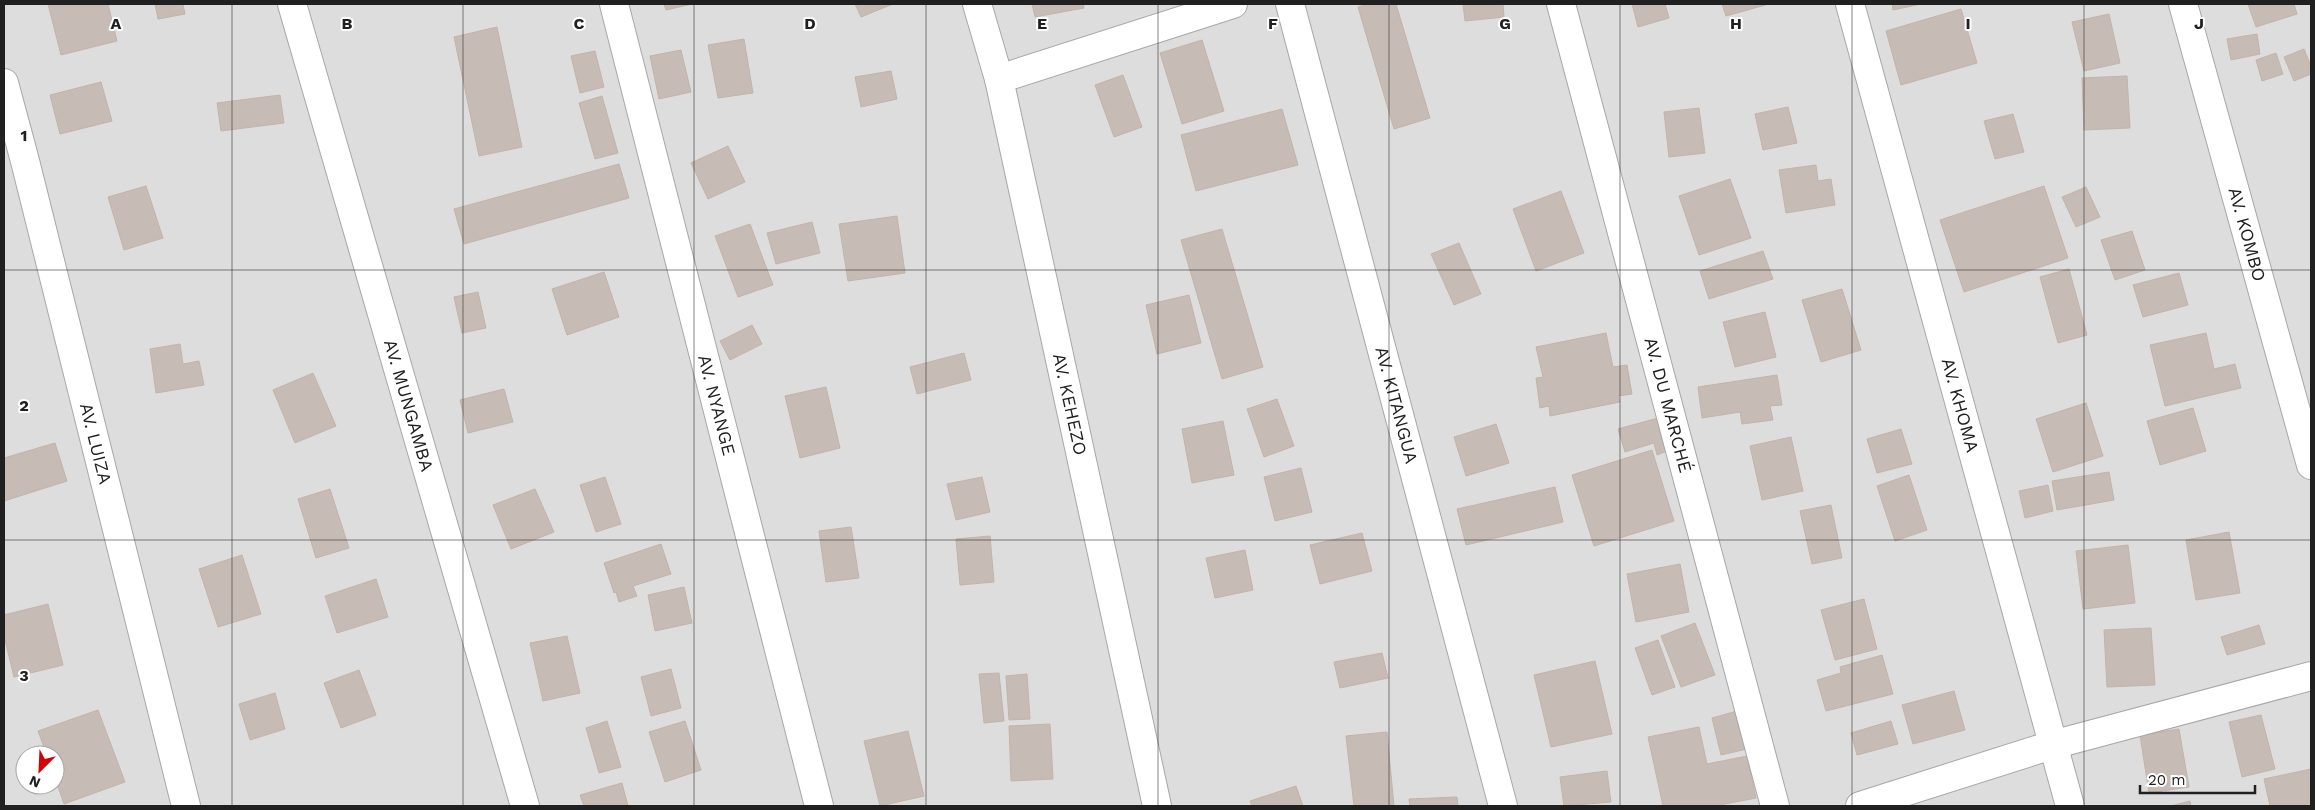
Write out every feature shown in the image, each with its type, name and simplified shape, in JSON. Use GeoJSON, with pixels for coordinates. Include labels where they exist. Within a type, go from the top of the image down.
{"type":"FeatureCollection","features":[{"type":"Feature","properties":{"kind":"street","name":"AV. MUNGAMBA"},"geometry":{"type":"LineString","coordinates":[[292,4],[525,806]]}},
{"type":"Feature","properties":{"kind":"street","name":"AV. NYANGE"},"geometry":{"type":"LineString","coordinates":[[614,4],[819,806]]}},
{"type":"Feature","properties":{"kind":"street","name":"AV. KEHEZO"},"geometry":{"type":"LineString","coordinates":[[977,4],[998,79],[1157,806]]}},
{"type":"Feature","properties":{"kind":"street"},"geometry":{"type":"LineString","coordinates":[[998,79],[1232,4]]}},
{"type":"Feature","properties":{"kind":"street","name":"AV. KITANGUA"},"geometry":{"type":"LineString","coordinates":[[1290,4],[1504,806]]}},
{"type":"Feature","properties":{"kind":"street","name":"AV. DU MARCHÉ"},"geometry":{"type":"LineString","coordinates":[[1561,4],[1775,806]]}},
{"type":"Feature","properties":{"kind":"street","name":"AV. KHOMA"},"geometry":{"type":"LineString","coordinates":[[1850,4],[2070,806]]}},
{"type":"Feature","properties":{"kind":"street","name":"AV. KOMBO"},"geometry":{"type":"LineString","coordinates":[[2183,4],[2311,465]]}},
{"type":"Feature","properties":{"kind":"street","name":"AV. LUIZA"},"geometry":{"type":"LineString","coordinates":[[4,83],[30,180],[186,806]]}},
{"type":"Feature","properties":{"kind":"street"},"geometry":{"type":"LineString","coordinates":[[1860,806],[2052,745],[2311,676]]}},
{"type":"Feature","properties":{"kind":"shaded area"},"geometry":{"type":"Polygon","coordinates":[[[4,4],[2311,4],[2311,806],[4,806],[4,4]]]}},
{"type":"Feature","properties":{"kind":"building"},"geometry":{"type":"Polygon","coordinates":[[[48,4],[108,4],[117,41],[61,55],[48,4]]]}},
{"type":"Feature","properties":{"kind":"building"},"geometry":{"type":"Polygon","coordinates":[[[155,4],[183,4],[185,14],[158,19],[155,4]]]}},
{"type":"Feature","properties":{"kind":"building"},"geometry":{"type":"Polygon","coordinates":[[[664,4],[692,4],[666,10],[664,4]]]}},
{"type":"Feature","properties":{"kind":"building"},"geometry":{"type":"Polygon","coordinates":[[[855,4],[893,4],[861,17],[855,4]]]}},
{"type":"Feature","properties":{"kind":"building"},"geometry":{"type":"Polygon","coordinates":[[[1032,4],[1083,4],[1084,8],[1035,17],[1032,4]]]}},
{"type":"Feature","properties":{"kind":"building"},"geometry":{"type":"Polygon","coordinates":[[[1369,4],[1396,4],[1430,118],[1394,129],[1358,7],[1369,4]]]}},
{"type":"Feature","properties":{"kind":"building"},"geometry":{"type":"Polygon","coordinates":[[[1463,4],[1503,4],[1504,17],[1465,21],[1463,4]]]}},
{"type":"Feature","properties":{"kind":"building"},"geometry":{"type":"Polygon","coordinates":[[[1632,4],[1665,4],[1669,18],[1638,27],[1632,4]]]}},
{"type":"Feature","properties":{"kind":"building"},"geometry":{"type":"Polygon","coordinates":[[[1722,4],[1769,4],[1726,16],[1722,4]]]}},
{"type":"Feature","properties":{"kind":"building"},"geometry":{"type":"Polygon","coordinates":[[[1892,4],[1921,4],[1893,10],[1892,4]]]}},
{"type":"Feature","properties":{"kind":"building"},"geometry":{"type":"Polygon","coordinates":[[[2248,4],[2294,4],[2297,14],[2256,27],[2248,4]]]}},
{"type":"Feature","properties":{"kind":"building"},"geometry":{"type":"Polygon","coordinates":[[[1961,9],[1977,63],[1901,85],[1886,31],[1961,9]]]}},
{"type":"Feature","properties":{"kind":"building"},"geometry":{"type":"Polygon","coordinates":[[[2109,14],[2120,63],[2084,71],[2072,22],[2109,14]]]}},
{"type":"Feature","properties":{"kind":"building"},"geometry":{"type":"Polygon","coordinates":[[[497,27],[522,147],[479,156],[454,37],[497,27]]]}},
{"type":"Feature","properties":{"kind":"building"},"geometry":{"type":"Polygon","coordinates":[[[2257,34],[2260,54],[2231,60],[2227,39],[2257,34]]]}},
{"type":"Feature","properties":{"kind":"building"},"geometry":{"type":"Polygon","coordinates":[[[744,39],[753,93],[718,98],[708,45],[744,39]]]}},
{"type":"Feature","properties":{"kind":"building"},"geometry":{"type":"Polygon","coordinates":[[[1202,40],[1224,111],[1182,124],[1160,53],[1202,40]]]}},
{"type":"Feature","properties":{"kind":"building"},"geometry":{"type":"Polygon","coordinates":[[[2304,49],[2311,66],[2311,74],[2294,81],[2284,57],[2304,49]]]}},
{"type":"Feature","properties":{"kind":"building"},"geometry":{"type":"Polygon","coordinates":[[[681,50],[691,92],[659,99],[650,56],[681,50]]]}},
{"type":"Feature","properties":{"kind":"building"},"geometry":{"type":"Polygon","coordinates":[[[595,51],[604,87],[580,93],[571,56],[595,51]]]}},
{"type":"Feature","properties":{"kind":"building"},"geometry":{"type":"Polygon","coordinates":[[[2276,53],[2283,74],[2262,81],[2256,60],[2276,53]]]}},
{"type":"Feature","properties":{"kind":"building"},"geometry":{"type":"Polygon","coordinates":[[[891,71],[897,99],[861,107],[855,77],[891,71]]]}},
{"type":"Feature","properties":{"kind":"building"},"geometry":{"type":"Polygon","coordinates":[[[1123,75],[1142,127],[1114,137],[1095,85],[1123,75]]]}},
{"type":"Feature","properties":{"kind":"building"},"geometry":{"type":"Polygon","coordinates":[[[2127,76],[2130,128],[2084,130],[2082,78],[2127,76]]]}},
{"type":"Feature","properties":{"kind":"building"},"geometry":{"type":"Polygon","coordinates":[[[101,82],[112,121],[60,134],[50,95],[101,82]]]}},
{"type":"Feature","properties":{"kind":"building"},"geometry":{"type":"Polygon","coordinates":[[[280,95],[284,123],[221,131],[217,103],[280,95]]]}},
{"type":"Feature","properties":{"kind":"building"},"geometry":{"type":"Polygon","coordinates":[[[602,96],[618,153],[595,159],[579,103],[602,96]]]}},
{"type":"Feature","properties":{"kind":"building"},"geometry":{"type":"Polygon","coordinates":[[[1788,107],[1797,143],[1763,150],[1755,114],[1788,107]]]}},
{"type":"Feature","properties":{"kind":"building"},"geometry":{"type":"Polygon","coordinates":[[[1699,108],[1705,153],[1669,157],[1664,112],[1699,108]]]}},
{"type":"Feature","properties":{"kind":"building"},"geometry":{"type":"Polygon","coordinates":[[[1282,109],[1298,165],[1196,191],[1181,135],[1282,109]]]}},
{"type":"Feature","properties":{"kind":"building"},"geometry":{"type":"Polygon","coordinates":[[[2013,114],[2024,152],[1995,159],[1984,121],[2013,114]]]}},
{"type":"Feature","properties":{"kind":"building"},"geometry":{"type":"Polygon","coordinates":[[[728,146],[745,182],[708,199],[691,163],[728,146]]]}},
{"type":"Feature","properties":{"kind":"building"},"geometry":{"type":"Polygon","coordinates":[[[619,164],[629,198],[464,244],[454,209],[619,164]]]}},
{"type":"Feature","properties":{"kind":"building"},"geometry":{"type":"Polygon","coordinates":[[[1816,165],[1818,181],[1831,179],[1835,205],[1786,213],[1779,170],[1816,165]]]}},
{"type":"Feature","properties":{"kind":"building"},"geometry":{"type":"Polygon","coordinates":[[[1730,179],[1751,238],[1699,255],[1679,196],[1730,179]]]}},
{"type":"Feature","properties":{"kind":"building"},"geometry":{"type":"Polygon","coordinates":[[[146,186],[163,238],[124,250],[108,197],[146,186]]]}},
{"type":"Feature","properties":{"kind":"building"},"geometry":{"type":"Polygon","coordinates":[[[2044,186],[2068,258],[1964,292],[1940,220],[2044,186]]]}},
{"type":"Feature","properties":{"kind":"building"},"geometry":{"type":"Polygon","coordinates":[[[2086,187],[2100,217],[2076,227],[2062,197],[2086,187]]]}},
{"type":"Feature","properties":{"kind":"building"},"geometry":{"type":"Polygon","coordinates":[[[1561,191],[1584,253],[1536,271],[1513,209],[1561,191]]]}},
{"type":"Feature","properties":{"kind":"building"},"geometry":{"type":"Polygon","coordinates":[[[897,216],[905,273],[848,281],[839,224],[897,216]]]}},
{"type":"Feature","properties":{"kind":"building"},"geometry":{"type":"Polygon","coordinates":[[[812,222],[820,253],[776,264],[767,233],[812,222]]]}},
{"type":"Feature","properties":{"kind":"building"},"geometry":{"type":"Polygon","coordinates":[[[750,224],[773,285],[738,297],[715,236],[750,224]]]}},
{"type":"Feature","properties":{"kind":"building"},"geometry":{"type":"Polygon","coordinates":[[[1222,229],[1263,367],[1222,379],[1181,240],[1222,229]]]}},
{"type":"Feature","properties":{"kind":"building"},"geometry":{"type":"Polygon","coordinates":[[[2132,231],[2145,270],[2115,280],[2101,240],[2132,231]]]}},
{"type":"Feature","properties":{"kind":"building"},"geometry":{"type":"Polygon","coordinates":[[[1459,243],[1481,294],[1454,305],[1431,254],[1459,243]]]}},
{"type":"Feature","properties":{"kind":"building"},"geometry":{"type":"Polygon","coordinates":[[[1763,251],[1773,279],[1709,299],[1700,271],[1763,251]]]}},
{"type":"Feature","properties":{"kind":"building"},"geometry":{"type":"Polygon","coordinates":[[[2069,269],[2087,335],[2058,343],[2040,277],[2069,269]]]}},
{"type":"Feature","properties":{"kind":"building"},"geometry":{"type":"Polygon","coordinates":[[[604,272],[619,317],[567,335],[552,289],[604,272]]]}},
{"type":"Feature","properties":{"kind":"building"},"geometry":{"type":"Polygon","coordinates":[[[2179,273],[2188,305],[2143,317],[2133,285],[2179,273]]]}},
{"type":"Feature","properties":{"kind":"building"},"geometry":{"type":"Polygon","coordinates":[[[1842,289],[1861,350],[1821,362],[1802,300],[1842,289]]]}},
{"type":"Feature","properties":{"kind":"building"},"geometry":{"type":"Polygon","coordinates":[[[478,292],[486,328],[462,333],[454,297],[478,292]]]}},
{"type":"Feature","properties":{"kind":"building"},"geometry":{"type":"Polygon","coordinates":[[[1189,295],[1201,343],[1157,354],[1146,305],[1189,295]]]}},
{"type":"Feature","properties":{"kind":"building"},"geometry":{"type":"Polygon","coordinates":[[[1765,312],[1776,357],[1735,367],[1723,322],[1765,312]]]}},
{"type":"Feature","properties":{"kind":"building"},"geometry":{"type":"Polygon","coordinates":[[[752,325],[762,344],[730,360],[720,341],[752,325]]]}},
{"type":"Feature","properties":{"kind":"building"},"geometry":{"type":"Polygon","coordinates":[[[1606,333],[1613,367],[1627,365],[1632,394],[1618,396],[1620,402],[1550,416],[1549,406],[1540,408],[1536,378],[1543,377],[1536,347],[1606,333]]]}},
{"type":"Feature","properties":{"kind":"building"},"geometry":{"type":"Polygon","coordinates":[[[2206,333],[2214,369],[2235,364],[2241,388],[2165,406],[2150,345],[2206,333]]]}},
{"type":"Feature","properties":{"kind":"building"},"geometry":{"type":"Polygon","coordinates":[[[180,344],[183,364],[199,361],[204,385],[156,393],[150,349],[180,344]]]}},
{"type":"Feature","properties":{"kind":"building"},"geometry":{"type":"Polygon","coordinates":[[[964,353],[971,380],[917,394],[910,367],[964,353]]]}},
{"type":"Feature","properties":{"kind":"building"},"geometry":{"type":"Polygon","coordinates":[[[313,373],[336,426],[295,443],[273,390],[313,373]]]}},
{"type":"Feature","properties":{"kind":"building"},"geometry":{"type":"Polygon","coordinates":[[[1777,375],[1782,405],[1770,406],[1773,420],[1742,424],[1740,412],[1702,418],[1698,387],[1777,375]]]}},
{"type":"Feature","properties":{"kind":"building"},"geometry":{"type":"Polygon","coordinates":[[[826,387],[840,448],[800,458],[785,396],[826,387]]]}},
{"type":"Feature","properties":{"kind":"building"},"geometry":{"type":"Polygon","coordinates":[[[504,389],[513,422],[468,433],[460,400],[504,389]]]}},
{"type":"Feature","properties":{"kind":"building"},"geometry":{"type":"Polygon","coordinates":[[[1277,399],[1294,446],[1264,457],[1247,409],[1277,399]]]}},
{"type":"Feature","properties":{"kind":"building"},"geometry":{"type":"Polygon","coordinates":[[[2086,403],[2103,456],[2053,472],[2036,419],[2086,403]]]}},
{"type":"Feature","properties":{"kind":"building"},"geometry":{"type":"Polygon","coordinates":[[[2193,408],[2206,451],[2160,465],[2147,421],[2193,408]]]}},
{"type":"Feature","properties":{"kind":"building"},"geometry":{"type":"Polygon","coordinates":[[[1658,418],[1667,451],[1657,455],[1654,443],[1625,452],[1618,429],[1658,418]]]}},
{"type":"Feature","properties":{"kind":"building"},"geometry":{"type":"Polygon","coordinates":[[[1223,421],[1234,475],[1192,483],[1182,429],[1223,421]]]}},
{"type":"Feature","properties":{"kind":"building"},"geometry":{"type":"Polygon","coordinates":[[[1496,424],[1509,463],[1466,476],[1454,437],[1496,424]]]}},
{"type":"Feature","properties":{"kind":"building"},"geometry":{"type":"Polygon","coordinates":[[[1901,429],[1912,464],[1877,473],[1867,439],[1901,429]]]}},
{"type":"Feature","properties":{"kind":"building"},"geometry":{"type":"Polygon","coordinates":[[[1791,437],[1803,491],[1762,500],[1750,446],[1791,437]]]}},
{"type":"Feature","properties":{"kind":"building"},"geometry":{"type":"Polygon","coordinates":[[[55,443],[67,481],[4,501],[4,458],[55,443]]]}},
{"type":"Feature","properties":{"kind":"building"},"geometry":{"type":"Polygon","coordinates":[[[1652,450],[1674,521],[1594,546],[1572,475],[1652,450]]]}},
{"type":"Feature","properties":{"kind":"building"},"geometry":{"type":"Polygon","coordinates":[[[1301,468],[1312,512],[1275,521],[1264,477],[1301,468]]]}},
{"type":"Feature","properties":{"kind":"building"},"geometry":{"type":"Polygon","coordinates":[[[2109,472],[2114,500],[2057,510],[2052,481],[2109,472]]]}},
{"type":"Feature","properties":{"kind":"building"},"geometry":{"type":"Polygon","coordinates":[[[1909,475],[1927,530],[1895,541],[1877,486],[1909,475]]]}},
{"type":"Feature","properties":{"kind":"building"},"geometry":{"type":"Polygon","coordinates":[[[605,477],[621,524],[596,532],[580,485],[605,477]]]}},
{"type":"Feature","properties":{"kind":"building"},"geometry":{"type":"Polygon","coordinates":[[[982,477],[990,512],[956,520],[947,484],[982,477]]]}},
{"type":"Feature","properties":{"kind":"building"},"geometry":{"type":"Polygon","coordinates":[[[2048,485],[2053,511],[2025,518],[2019,491],[2048,485]]]}},
{"type":"Feature","properties":{"kind":"building"},"geometry":{"type":"Polygon","coordinates":[[[1555,487],[1563,522],[1466,545],[1457,509],[1555,487]]]}},
{"type":"Feature","properties":{"kind":"building"},"geometry":{"type":"Polygon","coordinates":[[[330,489],[349,548],[316,558],[298,499],[330,489]]]}},
{"type":"Feature","properties":{"kind":"building"},"geometry":{"type":"Polygon","coordinates":[[[535,489],[554,532],[511,549],[493,505],[535,489]]]}},
{"type":"Feature","properties":{"kind":"building"},"geometry":{"type":"Polygon","coordinates":[[[1831,505],[1842,558],[1812,564],[1800,511],[1831,505]]]}},
{"type":"Feature","properties":{"kind":"building"},"geometry":{"type":"Polygon","coordinates":[[[851,527],[859,578],[826,582],[819,531],[851,527]]]}},
{"type":"Feature","properties":{"kind":"building"},"geometry":{"type":"Polygon","coordinates":[[[2229,532],[2240,593],[2196,600],[2186,540],[2229,532]]]}},
{"type":"Feature","properties":{"kind":"building"},"geometry":{"type":"Polygon","coordinates":[[[1362,533],[1372,571],[1320,584],[1310,545],[1362,533]]]}},
{"type":"Feature","properties":{"kind":"building"},"geometry":{"type":"Polygon","coordinates":[[[990,536],[994,582],[960,585],[956,539],[990,536]]]}},
{"type":"Feature","properties":{"kind":"building"},"geometry":{"type":"Polygon","coordinates":[[[661,544],[671,574],[633,586],[637,596],[619,602],[604,563],[661,544]]]}},
{"type":"Feature","properties":{"kind":"building"},"geometry":{"type":"Polygon","coordinates":[[[2128,545],[2135,603],[2083,609],[2076,551],[2128,545]]]}},
{"type":"Feature","properties":{"kind":"building"},"geometry":{"type":"Polygon","coordinates":[[[1245,550],[1253,590],[1215,598],[1206,558],[1245,550]]]}},
{"type":"Feature","properties":{"kind":"building"},"geometry":{"type":"Polygon","coordinates":[[[242,555],[261,614],[218,627],[199,569],[242,555]]]}},
{"type":"Feature","properties":{"kind":"building"},"geometry":{"type":"Polygon","coordinates":[[[1680,564],[1689,612],[1636,622],[1627,574],[1680,564]]]}},
{"type":"Feature","properties":{"kind":"building"},"geometry":{"type":"Polygon","coordinates":[[[376,579],[388,617],[337,633],[325,596],[376,579]]]}},
{"type":"Feature","properties":{"kind":"building"},"geometry":{"type":"Polygon","coordinates":[[[684,587],[692,623],[655,631],[648,595],[684,587]]]}},
{"type":"Feature","properties":{"kind":"building"},"geometry":{"type":"Polygon","coordinates":[[[1864,599],[1877,649],[1835,660],[1821,610],[1864,599]]]}},
{"type":"Feature","properties":{"kind":"building"},"geometry":{"type":"Polygon","coordinates":[[[48,604],[63,665],[14,677],[4,636],[4,615],[48,604]]]}},
{"type":"Feature","properties":{"kind":"building"},"geometry":{"type":"Polygon","coordinates":[[[1695,623],[1715,675],[1681,687],[1661,636],[1695,623]]]}},
{"type":"Feature","properties":{"kind":"building"},"geometry":{"type":"Polygon","coordinates":[[[2259,625],[2265,644],[2227,655],[2221,637],[2259,625]]]}},
{"type":"Feature","properties":{"kind":"building"},"geometry":{"type":"Polygon","coordinates":[[[2151,628],[2155,685],[2107,687],[2104,630],[2151,628]]]}},
{"type":"Feature","properties":{"kind":"building"},"geometry":{"type":"Polygon","coordinates":[[[567,636],[580,693],[543,701],[530,643],[567,636]]]}},
{"type":"Feature","properties":{"kind":"building"},"geometry":{"type":"Polygon","coordinates":[[[1658,640],[1675,687],[1652,695],[1635,648],[1658,640]]]}},
{"type":"Feature","properties":{"kind":"building"},"geometry":{"type":"Polygon","coordinates":[[[1382,653],[1388,678],[1340,688],[1334,662],[1382,653]]]}},
{"type":"Feature","properties":{"kind":"building"},"geometry":{"type":"Polygon","coordinates":[[[1882,655],[1893,694],[1826,711],[1817,680],[1841,673],[1840,667],[1882,655]]]}},
{"type":"Feature","properties":{"kind":"building"},"geometry":{"type":"Polygon","coordinates":[[[1595,661],[1612,734],[1551,747],[1534,675],[1595,661]]]}},
{"type":"Feature","properties":{"kind":"building"},"geometry":{"type":"Polygon","coordinates":[[[671,669],[681,708],[651,716],[641,677],[671,669]]]}},
{"type":"Feature","properties":{"kind":"building"},"geometry":{"type":"Polygon","coordinates":[[[359,670],[376,715],[341,728],[324,683],[359,670]]]}},
{"type":"Feature","properties":{"kind":"building"},"geometry":{"type":"Polygon","coordinates":[[[999,673],[1004,721],[984,723],[979,674],[999,673]]]}},
{"type":"Feature","properties":{"kind":"building"},"geometry":{"type":"Polygon","coordinates":[[[1027,674],[1030,719],[1009,720],[1006,676],[1027,674]]]}},
{"type":"Feature","properties":{"kind":"building"},"geometry":{"type":"Polygon","coordinates":[[[1954,691],[1965,730],[1913,744],[1902,705],[1954,691]]]}},
{"type":"Feature","properties":{"kind":"building"},"geometry":{"type":"Polygon","coordinates":[[[275,693],[285,729],[250,740],[239,704],[275,693]]]}},
{"type":"Feature","properties":{"kind":"building"},"geometry":{"type":"Polygon","coordinates":[[[98,710],[125,782],[64,804],[61,795],[65,795],[65,745],[43,745],[38,731],[98,710]]]}},
{"type":"Feature","properties":{"kind":"building"},"geometry":{"type":"Polygon","coordinates":[[[1737,711],[1747,749],[1721,755],[1712,718],[1737,711]]]}},
{"type":"Feature","properties":{"kind":"building"},"geometry":{"type":"Polygon","coordinates":[[[2261,715],[2275,769],[2242,777],[2229,722],[2261,715]]]}},
{"type":"Feature","properties":{"kind":"building"},"geometry":{"type":"Polygon","coordinates":[[[607,721],[621,767],[599,773],[586,728],[607,721]]]}},
{"type":"Feature","properties":{"kind":"building"},"geometry":{"type":"Polygon","coordinates":[[[685,721],[701,770],[665,782],[649,732],[685,721]]]}},
{"type":"Feature","properties":{"kind":"building"},"geometry":{"type":"Polygon","coordinates":[[[1891,721],[1898,744],[1857,755],[1851,733],[1891,721]]]}},
{"type":"Feature","properties":{"kind":"building"},"geometry":{"type":"Polygon","coordinates":[[[1050,724],[1053,779],[1011,781],[1009,726],[1050,724]]]}},
{"type":"Feature","properties":{"kind":"building"},"geometry":{"type":"Polygon","coordinates":[[[1699,727],[1707,764],[1747,756],[1756,798],[1715,806],[1663,806],[1648,737],[1699,727]]]}},
{"type":"Feature","properties":{"kind":"building"},"geometry":{"type":"Polygon","coordinates":[[[2179,729],[2189,787],[2149,793],[2140,735],[2179,729]]]}},
{"type":"Feature","properties":{"kind":"building"},"geometry":{"type":"Polygon","coordinates":[[[908,731],[924,796],[880,806],[864,741],[908,731]]]}},
{"type":"Feature","properties":{"kind":"building"},"geometry":{"type":"Polygon","coordinates":[[[1387,732],[1394,806],[1354,806],[1346,736],[1387,732]]]}},
{"type":"Feature","properties":{"kind":"building"},"geometry":{"type":"Polygon","coordinates":[[[2311,769],[2311,806],[2270,806],[2264,779],[2311,769]]]}},
{"type":"Feature","properties":{"kind":"building"},"geometry":{"type":"Polygon","coordinates":[[[1607,771],[1611,802],[1564,806],[1560,777],[1607,771]]]}},
{"type":"Feature","properties":{"kind":"building"},"geometry":{"type":"Polygon","coordinates":[[[622,783],[628,806],[584,806],[580,795],[622,783]]]}},
{"type":"Feature","properties":{"kind":"building"},"geometry":{"type":"Polygon","coordinates":[[[1296,786],[1303,806],[1252,806],[1250,801],[1296,786]]]}},
{"type":"Feature","properties":{"kind":"building"},"geometry":{"type":"Polygon","coordinates":[[[1457,797],[1458,806],[1410,806],[1409,799],[1457,797]]]}},
{"type":"Feature","properties":{"kind":"building"},"geometry":{"type":"Polygon","coordinates":[[[2190,801],[2191,806],[2171,806],[2190,801]]]}}]}
